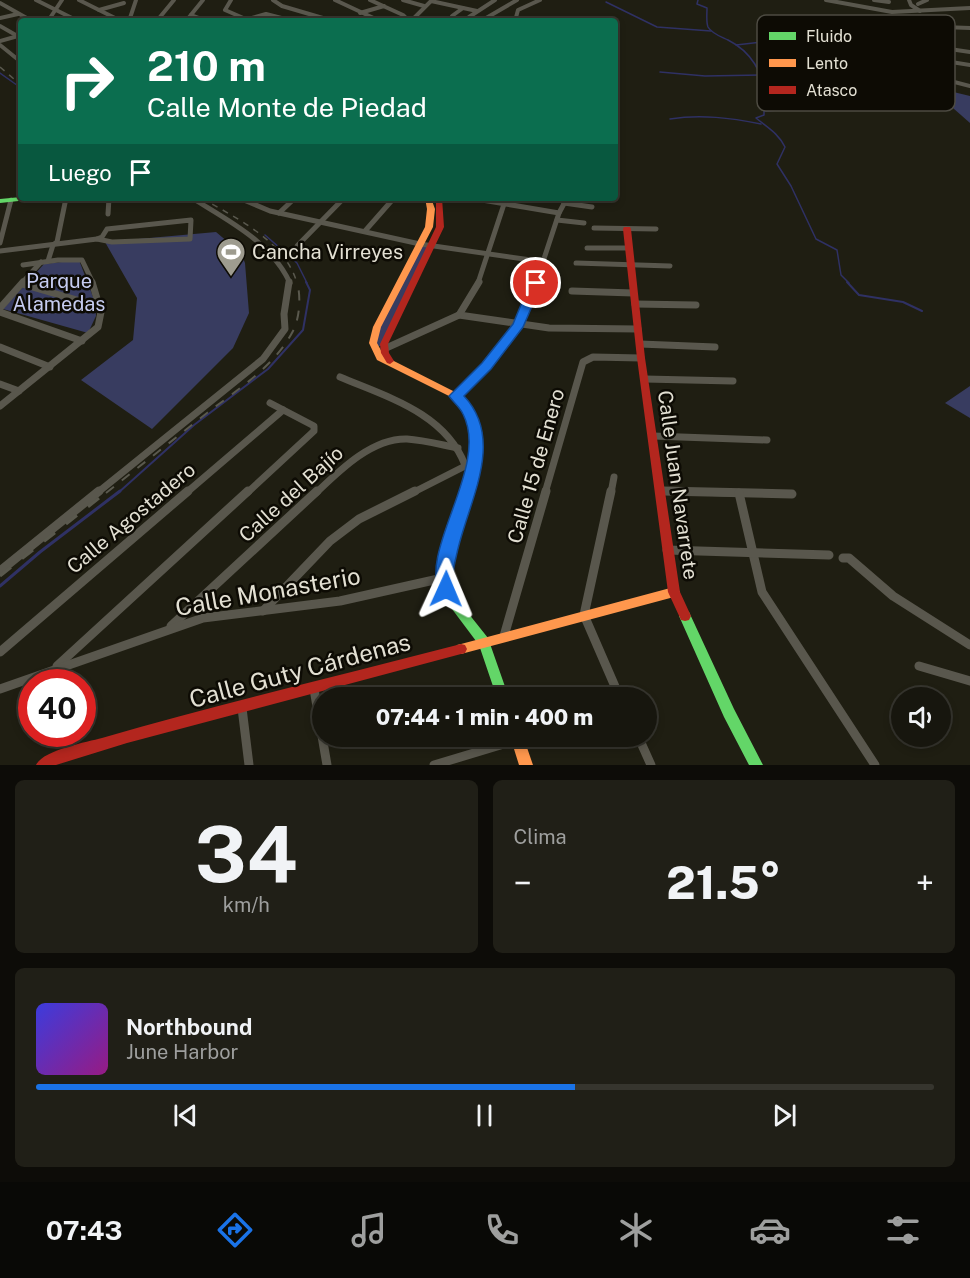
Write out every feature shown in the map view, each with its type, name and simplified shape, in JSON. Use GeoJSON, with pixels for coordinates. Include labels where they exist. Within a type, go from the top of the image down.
{"type":"FeatureCollection","features":[{"type":"Feature","properties":{"kind":"street"},"geometry":{"type":"LineString","coordinates":[[36,0],[72,18]]}},
{"type":"Feature","properties":{"kind":"street"},"geometry":{"type":"LineString","coordinates":[[50,18],[62,0]]}},
{"type":"Feature","properties":{"kind":"street"},"geometry":{"type":"LineString","coordinates":[[79,0],[115,18]]}},
{"type":"Feature","properties":{"kind":"street"},"geometry":{"type":"LineString","coordinates":[[117,0],[135,8]]}},
{"type":"Feature","properties":{"kind":"street"},"geometry":{"type":"LineString","coordinates":[[130,18],[136,0]]}},
{"type":"Feature","properties":{"kind":"street"},"geometry":{"type":"LineString","coordinates":[[162,18],[160,16],[174,0]]}},
{"type":"Feature","properties":{"kind":"street"},"geometry":{"type":"LineString","coordinates":[[188,18],[203,0]]}},
{"type":"Feature","properties":{"kind":"street"},"geometry":{"type":"LineString","coordinates":[[231,0],[225,10],[242,18]]}},
{"type":"Feature","properties":{"kind":"street"},"geometry":{"type":"LineString","coordinates":[[273,0],[282,6],[323,18]]}},
{"type":"Feature","properties":{"kind":"street"},"geometry":{"type":"LineString","coordinates":[[335,0],[372,18]]}},
{"type":"Feature","properties":{"kind":"street"},"geometry":{"type":"LineString","coordinates":[[370,0],[406,18]]}},
{"type":"Feature","properties":{"kind":"street"},"geometry":{"type":"LineString","coordinates":[[403,0],[424,6]]}},
{"type":"Feature","properties":{"kind":"street"},"geometry":{"type":"LineString","coordinates":[[416,18],[424,6],[432,0],[477,11]]}},
{"type":"Feature","properties":{"kind":"street"},"geometry":{"type":"LineString","coordinates":[[469,17],[495,0]]}},
{"type":"Feature","properties":{"kind":"street"},"geometry":{"type":"LineString","coordinates":[[486,18],[518,0]]}},
{"type":"Feature","properties":{"kind":"street"},"geometry":{"type":"LineString","coordinates":[[516,18],[518,10],[540,0]]}},
{"type":"Feature","properties":{"kind":"street"},"geometry":{"type":"LineString","coordinates":[[874,0],[889,2]]}},
{"type":"Feature","properties":{"kind":"street"},"geometry":{"type":"LineString","coordinates":[[909,0],[911,5],[920,11]]}},
{"type":"Feature","properties":{"kind":"street"},"geometry":{"type":"LineString","coordinates":[[917,2],[927,0]]}},
{"type":"Feature","properties":{"kind":"street"},"geometry":{"type":"LineString","coordinates":[[828,1],[892,12],[970,9]]}},
{"type":"Feature","properties":{"kind":"street"},"geometry":{"type":"LineString","coordinates":[[917,2],[927,10]]}},
{"type":"Feature","properties":{"kind":"street"},"geometry":{"type":"LineString","coordinates":[[99,10],[124,3]]}},
{"type":"Feature","properties":{"kind":"street"},"geometry":{"type":"LineString","coordinates":[[2,5],[26,18]]}},
{"type":"Feature","properties":{"kind":"street"},"geometry":{"type":"LineString","coordinates":[[360,13],[384,6]]}},
{"type":"Feature","properties":{"kind":"street"},"geometry":{"type":"LineString","coordinates":[[452,16],[463,8]]}},
{"type":"Feature","properties":{"kind":"street"},"geometry":{"type":"LineString","coordinates":[[0,18],[18,14]]}},
{"type":"Feature","properties":{"kind":"street"},"geometry":{"type":"LineString","coordinates":[[253,18],[266,14],[281,18]]}},
{"type":"Feature","properties":{"kind":"street"},"geometry":{"type":"LineString","coordinates":[[191,15],[199,18]]}},
{"type":"Feature","properties":{"kind":"street"},"geometry":{"type":"LineString","coordinates":[[0,26],[18,35]]}},
{"type":"Feature","properties":{"kind":"street"},"geometry":{"type":"LineString","coordinates":[[955,27],[970,28]]}},
{"type":"Feature","properties":{"kind":"street"},"geometry":{"type":"LineString","coordinates":[[0,41],[18,36]]}},
{"type":"Feature","properties":{"kind":"street"},"geometry":{"type":"LineString","coordinates":[[0,45],[18,60]]}},
{"type":"Feature","properties":{"kind":"street"},"geometry":{"type":"LineString","coordinates":[[955,49],[970,52]]}},
{"type":"Feature","properties":{"kind":"street"},"geometry":{"type":"LineString","coordinates":[[955,63],[970,65]]}},
{"type":"Feature","properties":{"kind":"street"},"geometry":{"type":"LineString","coordinates":[[955,82],[970,86]]}},
{"type":"Feature","properties":{"kind":"street"},"geometry":{"type":"LineString","coordinates":[[0,201],[18,199]]}},
{"type":"Feature","properties":{"kind":"street"},"geometry":{"type":"LineString","coordinates":[[0,243],[11,200]]}},
{"type":"Feature","properties":{"kind":"street"},"geometry":{"type":"LineString","coordinates":[[58,260],[57,243],[65,201]]}},
{"type":"Feature","properties":{"kind":"street"},"geometry":{"type":"LineString","coordinates":[[108,214],[109,201]]}},
{"type":"Feature","properties":{"kind":"street"},"geometry":{"type":"LineString","coordinates":[[0,571],[263,359],[285,329],[284,314],[290,283],[275,255],[197,201]]}},
{"type":"Feature","properties":{"kind":"street"},"geometry":{"type":"LineString","coordinates":[[246,201],[260,209],[420,244],[545,262]]}},
{"type":"Feature","properties":{"kind":"street"},"geometry":{"type":"LineString","coordinates":[[279,213],[292,201]]}},
{"type":"Feature","properties":{"kind":"street"},"geometry":{"type":"LineString","coordinates":[[297,246],[341,201]]}},
{"type":"Feature","properties":{"kind":"street"},"geometry":{"type":"LineString","coordinates":[[365,231],[391,201]]}},
{"type":"Feature","properties":{"kind":"street"},"geometry":{"type":"LineString","coordinates":[[429,201],[431,209],[429,227],[374,337],[377,354],[456,396],[466,406],[474,425],[477,446],[475,461],[451,540],[443,578],[450,596],[484,642],[499,687]]}},
{"type":"Feature","properties":{"kind":"street"},"geometry":{"type":"LineString","coordinates":[[391,363],[384,349],[397,315],[440,227],[439,201]]}},
{"type":"Feature","properties":{"kind":"street"},"geometry":{"type":"LineString","coordinates":[[459,315],[481,278],[505,201],[584,223]]}},
{"type":"Feature","properties":{"kind":"street"},"geometry":{"type":"LineString","coordinates":[[456,396],[486,366],[519,325],[545,262],[565,201],[592,207]]}},
{"type":"Feature","properties":{"kind":"street"},"geometry":{"type":"LineString","coordinates":[[0,251],[97,239],[112,242],[190,239],[192,222],[190,220],[107,229],[97,239]]}},
{"type":"Feature","properties":{"kind":"street"},"geometry":{"type":"LineString","coordinates":[[594,228],[656,229]]}},
{"type":"Feature","properties":{"kind":"street","name":"Calle Juan Navarrete"},"geometry":{"type":"LineString","coordinates":[[627,229],[641,358],[674,592],[729,713],[756,765]]}},
{"type":"Feature","properties":{"kind":"street"},"geometry":{"type":"LineString","coordinates":[[57,243],[45,262],[0,310],[82,341]]}},
{"type":"Feature","properties":{"kind":"street"},"geometry":{"type":"LineString","coordinates":[[586,248],[628,248]]}},
{"type":"Feature","properties":{"kind":"street"},"geometry":{"type":"LineString","coordinates":[[0,406],[99,326],[101,308],[82,260],[58,260],[23,265]]}},
{"type":"Feature","properties":{"kind":"street"},"geometry":{"type":"LineString","coordinates":[[576,263],[670,266]]}},
{"type":"Feature","properties":{"kind":"street"},"geometry":{"type":"LineString","coordinates":[[22,284],[101,308]]}},
{"type":"Feature","properties":{"kind":"street"},"geometry":{"type":"LineString","coordinates":[[572,291],[633,293]]}},
{"type":"Feature","properties":{"kind":"street"},"geometry":{"type":"LineString","coordinates":[[635,304],[696,305]]}},
{"type":"Feature","properties":{"kind":"street"},"geometry":{"type":"LineString","coordinates":[[384,349],[459,315],[549,328],[638,329]]}},
{"type":"Feature","properties":{"kind":"street"},"geometry":{"type":"LineString","coordinates":[[640,344],[715,347]]}},
{"type":"Feature","properties":{"kind":"street"},"geometry":{"type":"LineString","coordinates":[[0,347],[50,367]]}},
{"type":"Feature","properties":{"kind":"street","name":"Calle 15 de Enero"},"geometry":{"type":"LineString","coordinates":[[504,636],[583,362],[593,357],[641,358]]}},
{"type":"Feature","properties":{"kind":"street"},"geometry":{"type":"LineString","coordinates":[[340,377],[427,419],[450,436],[465,465]]}},
{"type":"Feature","properties":{"kind":"street"},"geometry":{"type":"LineString","coordinates":[[645,379],[733,381]]}},
{"type":"Feature","properties":{"kind":"street"},"geometry":{"type":"LineString","coordinates":[[0,384],[19,391]]}},
{"type":"Feature","properties":{"kind":"street"},"geometry":{"type":"LineString","coordinates":[[270,403],[283,410]]}},
{"type":"Feature","properties":{"kind":"street","name":"Calle del Bajío"},"geometry":{"type":"LineString","coordinates":[[54,669],[314,431],[314,426],[283,410]]}},
{"type":"Feature","properties":{"kind":"street","name":"Calle Agostadero"},"geometry":{"type":"LineString","coordinates":[[0,652],[283,410]]}},
{"type":"Feature","properties":{"kind":"street"},"geometry":{"type":"LineString","coordinates":[[653,436],[766,440]]}},
{"type":"Feature","properties":{"kind":"street","name":"Calle del Bajío"},"geometry":{"type":"LineString","coordinates":[[169,628],[327,482],[371,448],[384,442],[406,439],[458,448]]}},
{"type":"Feature","properties":{"kind":"street"},"geometry":{"type":"LineString","coordinates":[[263,611],[330,541],[354,523],[376,509],[475,461]]}},
{"type":"Feature","properties":{"kind":"street"},"geometry":{"type":"LineString","coordinates":[[614,477],[584,615],[615,687]]}},
{"type":"Feature","properties":{"kind":"street"},"geometry":{"type":"LineString","coordinates":[[661,491],[792,494]]}},
{"type":"Feature","properties":{"kind":"street"},"geometry":{"type":"LineString","coordinates":[[739,493],[762,592],[875,765]]}},
{"type":"Feature","properties":{"kind":"street"},"geometry":{"type":"LineString","coordinates":[[667,550],[829,555]]}},
{"type":"Feature","properties":{"kind":"street"},"geometry":{"type":"LineString","coordinates":[[843,558],[849,558],[893,596],[970,645]]}},
{"type":"Feature","properties":{"kind":"street","name":"Calle Monasterio"},"geometry":{"type":"LineString","coordinates":[[56,669],[169,628],[209,617],[340,601],[443,578]]}},
{"type":"Feature","properties":{"kind":"street","name":"Calle Guty Cárdenas"},"geometry":{"type":"LineString","coordinates":[[321,687],[674,592]]}},
{"type":"Feature","properties":{"kind":"street"},"geometry":{"type":"LineString","coordinates":[[919,666],[970,681]]}},
{"type":"Feature","properties":{"kind":"street","name":"Calle Monasterio"},"geometry":{"type":"LineString","coordinates":[[0,689],[18,683]]}},
{"type":"Feature","properties":{"kind":"street","name":"Calle Guty Cárdenas"},"geometry":{"type":"LineString","coordinates":[[43,765],[55,758],[128,736],[312,690]]}},
{"type":"Feature","properties":{"kind":"street"},"geometry":{"type":"LineString","coordinates":[[242,708],[249,765]]}},
{"type":"Feature","properties":{"kind":"street"},"geometry":{"type":"LineString","coordinates":[[324,747],[327,765]]}},
{"type":"Feature","properties":{"kind":"street"},"geometry":{"type":"LineString","coordinates":[[434,765],[489,747]]}},
{"type":"Feature","properties":{"kind":"street"},"geometry":{"type":"LineString","coordinates":[[519,747],[526,765]]}},
{"type":"Feature","properties":{"kind":"street"},"geometry":{"type":"LineString","coordinates":[[643,747],[651,765]]}},
{"type":"Feature","properties":{"kind":"green space"},"geometry":{"type":"Polygon","coordinates":[[[955,92],[970,96],[970,123],[955,110],[955,92]]]}},
{"type":"Feature","properties":{"kind":"green space"},"geometry":{"type":"Polygon","coordinates":[[[216,232],[241,253],[245,263],[249,313],[233,348],[152,429],[81,380],[133,340],[137,298],[105,242],[216,232]]]}},
{"type":"Feature","properties":{"kind":"green space"},"geometry":{"type":"Polygon","coordinates":[[[421,243],[431,244],[386,345],[376,347],[376,331],[421,243]]]}},
{"type":"Feature","properties":{"kind":"green space","name":"Parque Alamedas"},"geometry":{"type":"Polygon","coordinates":[[[79,260],[95,302],[96,316],[88,333],[3,309],[44,264],[79,260]]]}},
{"type":"Feature","properties":{"kind":"green space"},"geometry":{"type":"Polygon","coordinates":[[[970,386],[970,418],[945,403],[970,386]]]}},
{"type":"Feature","properties":{"kind":"waterway"},"geometry":{"type":"LineString","coordinates":[[698,0],[697,4],[707,8],[708,27],[717,35],[736,45]]}},
{"type":"Feature","properties":{"kind":"waterway"},"geometry":{"type":"LineString","coordinates":[[606,2],[657,27],[711,31]]}},
{"type":"Feature","properties":{"kind":"waterway"},"geometry":{"type":"LineString","coordinates":[[736,45],[757,43]]}},
{"type":"Feature","properties":{"kind":"waterway"},"geometry":{"type":"LineString","coordinates":[[736,45],[757,68]]}},
{"type":"Feature","properties":{"kind":"waterway"},"geometry":{"type":"LineString","coordinates":[[660,72],[705,76],[757,75]]}},
{"type":"Feature","properties":{"kind":"waterway"},"geometry":{"type":"LineString","coordinates":[[0,73],[18,86]]}},
{"type":"Feature","properties":{"kind":"waterway"},"geometry":{"type":"LineString","coordinates":[[764,111],[764,115],[756,118],[776,134],[785,147],[777,164],[791,186],[816,239],[837,250],[841,275],[849,283]]}},
{"type":"Feature","properties":{"kind":"waterway"},"geometry":{"type":"LineString","coordinates":[[670,119],[716,117],[761,124]]}},
{"type":"Feature","properties":{"kind":"waterway"},"geometry":{"type":"LineString","coordinates":[[265,235],[297,263],[307,283]]}},
{"type":"Feature","properties":{"kind":"waterway"},"geometry":{"type":"LineString","coordinates":[[118,493],[194,425],[268,369],[303,330],[310,290],[306,282]]}},
{"type":"Feature","properties":{"kind":"waterway"},"geometry":{"type":"LineString","coordinates":[[847,282],[859,295],[903,302],[922,311]]}},
{"type":"Feature","properties":{"kind":"waterway"},"geometry":{"type":"LineString","coordinates":[[0,586],[40,552],[120,491]]}},
{"type":"Feature","properties":{"kind":"railway"},"geometry":{"type":"LineString","coordinates":[[0,67],[18,82]]}},
{"type":"Feature","properties":{"kind":"railway"},"geometry":{"type":"LineString","coordinates":[[207,201],[244,223],[271,243],[291,268],[297,283]]}},
{"type":"Feature","properties":{"kind":"railway"},"geometry":{"type":"LineString","coordinates":[[106,493],[243,386],[276,355],[293,331],[297,319],[299,300],[297,282]]}},
{"type":"Feature","properties":{"kind":"railway"},"geometry":{"type":"LineString","coordinates":[[0,576],[108,491]]}},
{"type":"Feature","properties":{"kind":"traffic: fast"},"geometry":{"type":"LineString","coordinates":[[0,201],[18,199]]}},
{"type":"Feature","properties":{"kind":"traffic: fast"},"geometry":{"type":"LineString","coordinates":[[449,597],[484,642],[499,687]]}},
{"type":"Feature","properties":{"kind":"traffic: fast"},"geometry":{"type":"LineString","coordinates":[[685,616],[729,713],[756,765]]}},
{"type":"Feature","properties":{"kind":"traffic: slow"},"geometry":{"type":"LineString","coordinates":[[429,201],[431,209],[429,227],[377,327],[373,343],[380,358],[456,396],[472,416],[476,435],[475,461],[451,540],[443,578],[449,597]]}},
{"type":"Feature","properties":{"kind":"traffic: slow"},"geometry":{"type":"LineString","coordinates":[[461,649],[674,592]]}},
{"type":"Feature","properties":{"kind":"traffic: slow"},"geometry":{"type":"LineString","coordinates":[[520,747],[526,765]]}},
{"type":"Feature","properties":{"kind":"traffic: jam"},"geometry":{"type":"LineString","coordinates":[[390,361],[385,353],[384,344],[440,227],[439,201]]}},
{"type":"Feature","properties":{"kind":"traffic: jam"},"geometry":{"type":"LineString","coordinates":[[627,229],[641,358],[674,592],[685,616]]}},
{"type":"Feature","properties":{"kind":"traffic: jam"},"geometry":{"type":"LineString","coordinates":[[43,765],[55,758],[127,737],[461,649]]}},
{"type":"Feature","properties":{"kind":"place","name":"Cancha Virreyes"},"geometry":{"type":"Point","coordinates":[231,278]}},
{"type":"Feature","properties":{"kind":"route"},"geometry":{"type":"LineString","coordinates":[[446,589],[443,578],[451,540],[472,475],[477,446],[470,411],[456,396],[486,366],[519,325],[536,283]]}}]}
